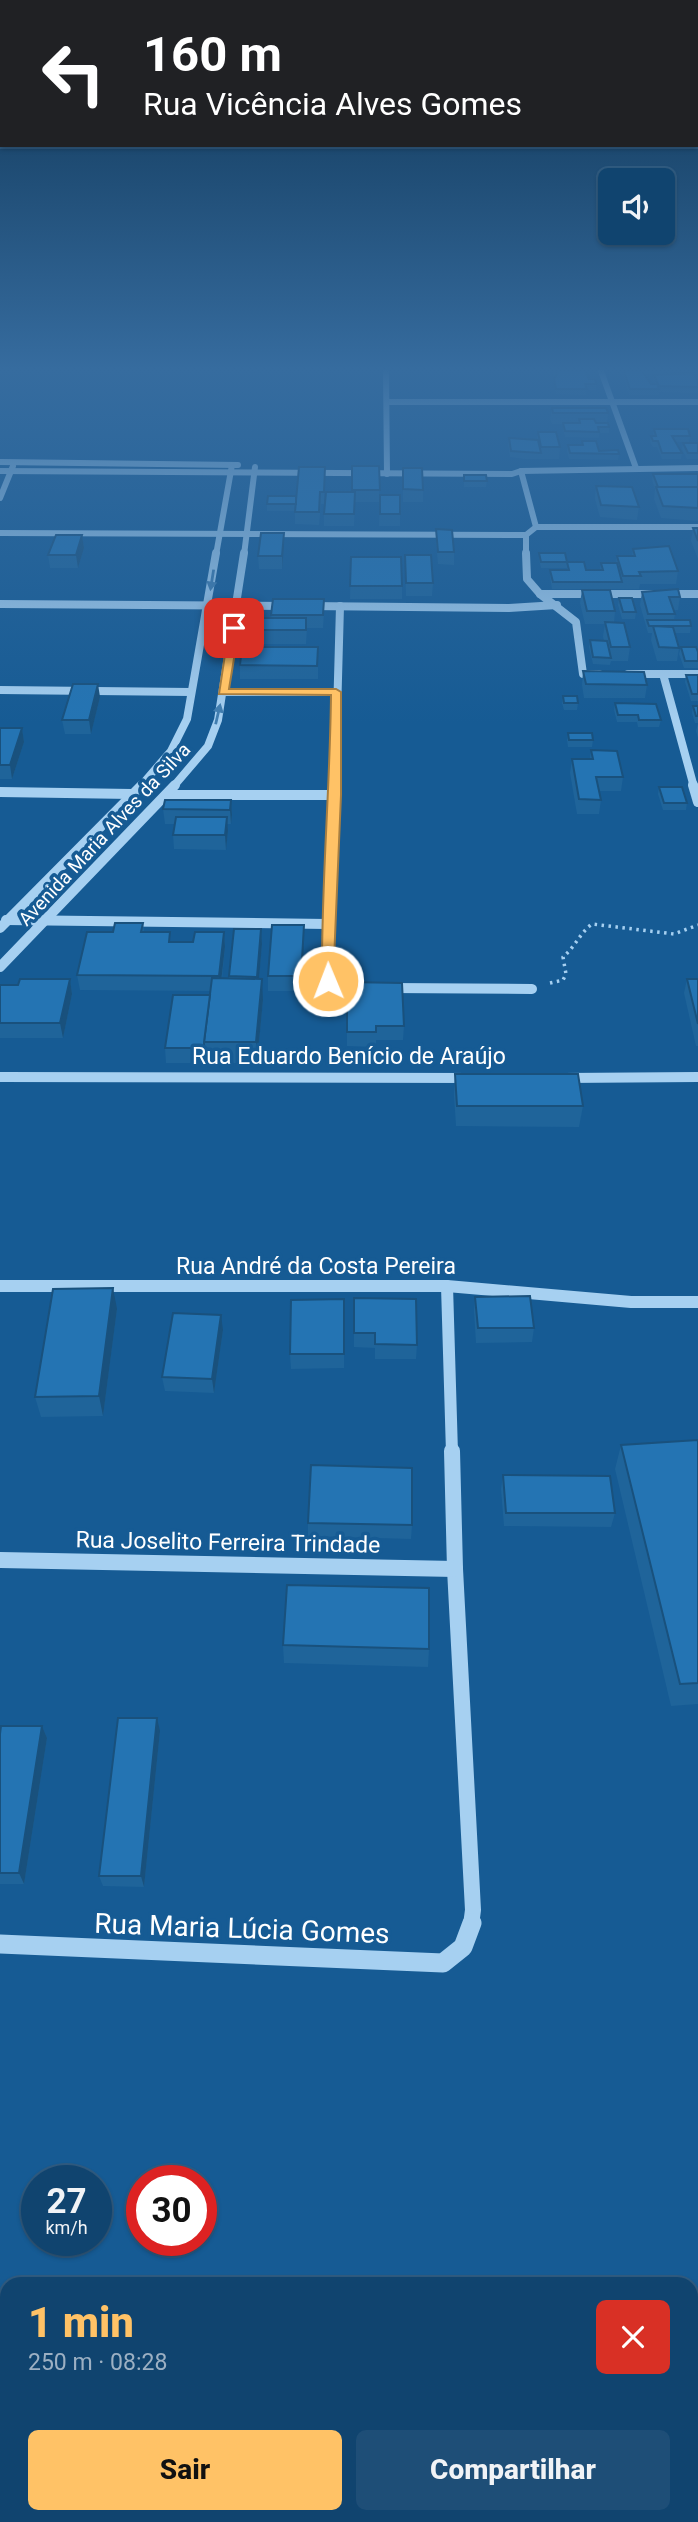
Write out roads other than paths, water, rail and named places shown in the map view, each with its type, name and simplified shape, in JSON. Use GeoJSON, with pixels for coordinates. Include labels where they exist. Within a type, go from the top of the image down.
{"type":"FeatureCollection","features":[{"type":"Feature","properties":{"kind":"street","name":"Avenida Maria Alves da Silva"},"geometry":{"type":"LineString","coordinates":[[3,922],[159,769],[177,747],[187,719],[228,489]]}},
{"type":"Feature","properties":{"kind":"street","name":"Avenida Maria Alves da Silva"},"geometry":{"type":"LineString","coordinates":[[0,967],[166,794],[208,746],[223,692],[238,606],[252,489]]}},
{"type":"Feature","properties":{"kind":"street"},"geometry":{"type":"LineString","coordinates":[[526,489],[536,527]]}},
{"type":"Feature","properties":{"kind":"street"},"geometry":{"type":"LineString","coordinates":[[0,533],[526,535],[536,527],[698,527]]}},
{"type":"Feature","properties":{"kind":"street"},"geometry":{"type":"LineString","coordinates":[[526,535],[527,579],[540,594],[576,622],[583,674],[610,674]]}},
{"type":"Feature","properties":{"kind":"street"},"geometry":{"type":"LineString","coordinates":[[540,594],[698,594]]}},
{"type":"Feature","properties":{"kind":"street"},"geometry":{"type":"LineString","coordinates":[[0,604],[509,608],[556,605]]}},
{"type":"Feature","properties":{"kind":"street"},"geometry":{"type":"LineString","coordinates":[[340,606],[335,795],[327,924],[328,981],[336,988],[532,989]]}},
{"type":"Feature","properties":{"kind":"street"},"geometry":{"type":"LineString","coordinates":[[623,674],[698,674]]}},
{"type":"Feature","properties":{"kind":"street"},"geometry":{"type":"LineString","coordinates":[[663,674],[695,781],[698,802]]}},
{"type":"Feature","properties":{"kind":"street"},"geometry":{"type":"LineString","coordinates":[[0,690],[191,692]]}},
{"type":"Feature","properties":{"kind":"street"},"geometry":{"type":"LineString","coordinates":[[223,692],[336,692]]}},
{"type":"Feature","properties":{"kind":"street"},"geometry":{"type":"LineString","coordinates":[[0,792],[132,794]]}},
{"type":"Feature","properties":{"kind":"street"},"geometry":{"type":"LineString","coordinates":[[166,794],[335,795]]}},
{"type":"Feature","properties":{"kind":"street"},"geometry":{"type":"LineString","coordinates":[[3,922],[327,924]]}},
{"type":"Feature","properties":{"kind":"street","name":"Rua Eduardo Benício de Araújo"},"geometry":{"type":"LineString","coordinates":[[0,1077],[479,1078]]}},
{"type":"Feature","properties":{"kind":"street"},"geometry":{"type":"LineString","coordinates":[[547,1078],[698,1077]]}},
{"type":"Feature","properties":{"kind":"street","name":"Rua André da Costa Pereira"},"geometry":{"type":"LineString","coordinates":[[0,1286],[447,1286],[631,1302],[698,1302]]}},
{"type":"Feature","properties":{"kind":"street"},"geometry":{"type":"LineString","coordinates":[[447,1286],[455,1569]]}},
{"type":"Feature","properties":{"kind":"street","name":"Rua Joselito Ferreira Trindade"},"geometry":{"type":"LineString","coordinates":[[0,1560],[455,1569]]}},
{"type":"Feature","properties":{"kind":"street","name":"Rua Maria Lúcia Gomes"},"geometry":{"type":"LineString","coordinates":[[0,1944],[443,1963],[460,1952],[471,1936],[473,1910],[455,1569]]}}]}
